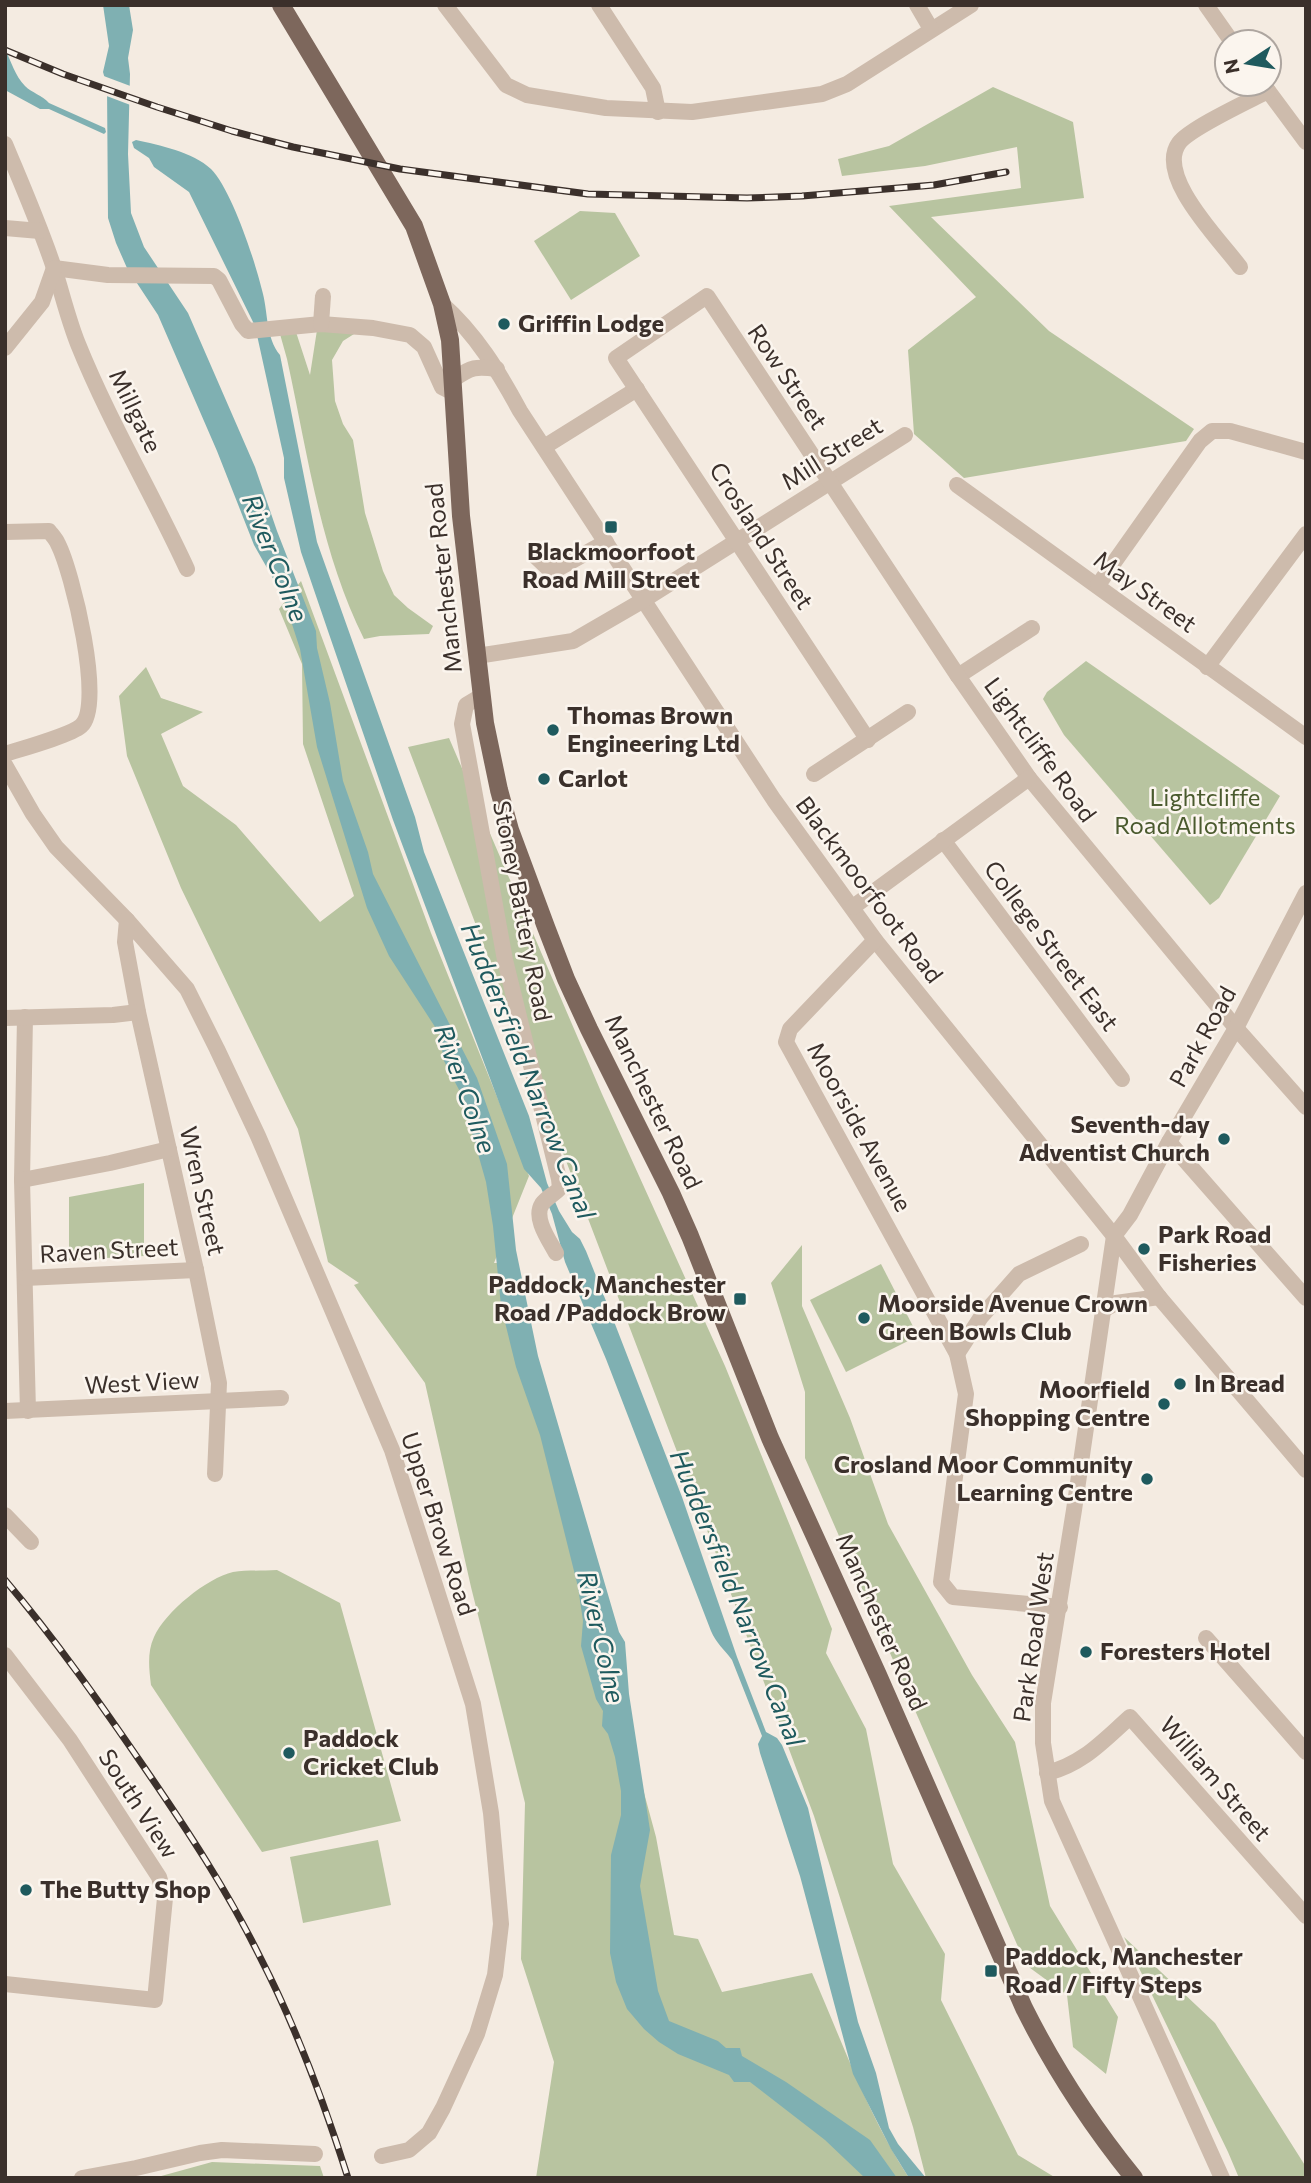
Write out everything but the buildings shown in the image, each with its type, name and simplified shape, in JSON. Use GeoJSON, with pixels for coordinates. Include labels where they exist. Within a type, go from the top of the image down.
{"type":"FeatureCollection","features":[{"type":"Feature","properties":{"kind":"main road","name":"Manchester Road"},"geometry":{"type":"LineString","coordinates":[[281,5],[414,226],[442,304],[450,340],[461,516],[481,696],[490,751],[510,830],[566,979],[676,1204],[770,1438],[1024,2008],[1044,2047],[1105,2142],[1134,2178]]}},
{"type":"Feature","properties":{"kind":"street"},"geometry":{"type":"LineString","coordinates":[[445,5],[506,85],[527,95],[606,108],[658,112],[692,112],[822,94],[847,84],[971,5]]}},
{"type":"Feature","properties":{"kind":"street"},"geometry":{"type":"LineString","coordinates":[[620,5],[602,10],[653,88],[658,112]]}},
{"type":"Feature","properties":{"kind":"street"},"geometry":{"type":"LineString","coordinates":[[917,5],[931,29]]}},
{"type":"Feature","properties":{"kind":"street"},"geometry":{"type":"LineString","coordinates":[[1206,5],[1222,28]]}},
{"type":"Feature","properties":{"kind":"street"},"geometry":{"type":"LineString","coordinates":[[1240,267],[1192,206],[1174,171],[1179,143],[1193,131],[1249,98]]}},
{"type":"Feature","properties":{"kind":"street"},"geometry":{"type":"LineString","coordinates":[[1273,98],[1306,142]]}},
{"type":"Feature","properties":{"kind":"street","name":"Millgate"},"geometry":{"type":"LineString","coordinates":[[5,144],[54,268],[78,344],[109,413],[167,524],[187,569]]}},
{"type":"Feature","properties":{"kind":"street"},"geometry":{"type":"LineString","coordinates":[[5,228],[40,231]]}},
{"type":"Feature","properties":{"kind":"street"},"geometry":{"type":"LineString","coordinates":[[5,348],[42,302],[54,268],[100,275],[217,277],[246,330],[321,324],[373,328],[410,335],[424,347],[442,387],[454,386],[466,370],[478,366],[497,369]]}},
{"type":"Feature","properties":{"kind":"street"},"geometry":{"type":"LineString","coordinates":[[321,324],[323,296]]}},
{"type":"Feature","properties":{"kind":"street","name":"Row Street"},"geometry":{"type":"LineString","coordinates":[[616,358],[707,296],[830,482]]}},
{"type":"Feature","properties":{"kind":"street","name":"Blackmoorfoot Road"},"geometry":{"type":"LineString","coordinates":[[442,304],[456,316],[497,369],[520,411],[642,601],[774,800],[875,940],[1114,1236],[1159,1297],[1306,1470]]}},
{"type":"Feature","properties":{"kind":"street","name":"Crosland Street"},"geometry":{"type":"LineString","coordinates":[[616,358],[868,740]]}},
{"type":"Feature","properties":{"kind":"street"},"geometry":{"type":"LineString","coordinates":[[544,447],[637,389]]}},
{"type":"Feature","properties":{"kind":"street"},"geometry":{"type":"LineString","coordinates":[[1098,585],[1200,441],[1212,431],[1230,431],[1306,452]]}},
{"type":"Feature","properties":{"kind":"street","name":"Mill Street"},"geometry":{"type":"LineString","coordinates":[[477,656],[573,640],[642,601],[905,435]]}},
{"type":"Feature","properties":{"kind":"street","name":"Lightcliffe Road"},"geometry":{"type":"LineString","coordinates":[[830,482],[1029,778],[1236,1028],[1306,1107]]}},
{"type":"Feature","properties":{"kind":"street","name":"May Street"},"geometry":{"type":"LineString","coordinates":[[957,485],[1306,737]]}},
{"type":"Feature","properties":{"kind":"street"},"geometry":{"type":"LineString","coordinates":[[5,532],[49,531],[58,542],[77,601],[90,699],[88,717],[81,726],[5,754]]}},
{"type":"Feature","properties":{"kind":"street"},"geometry":{"type":"LineString","coordinates":[[1208,667],[1305,536]]}},
{"type":"Feature","properties":{"kind":"street"},"geometry":{"type":"LineString","coordinates":[[535,556],[552,572],[606,542]]}},
{"type":"Feature","properties":{"kind":"street"},"geometry":{"type":"LineString","coordinates":[[958,676],[1032,628]]}},
{"type":"Feature","properties":{"kind":"street","name":"Stoney Battery Road"},"geometry":{"type":"LineString","coordinates":[[481,696],[466,705],[462,724],[505,960],[559,1179],[560,1188],[540,1209],[541,1221],[556,1253]]}},
{"type":"Feature","properties":{"kind":"street"},"geometry":{"type":"LineString","coordinates":[[814,775],[908,712]]}},
{"type":"Feature","properties":{"kind":"street","name":"Upper Brow Road"},"geometry":{"type":"LineString","coordinates":[[5,765],[33,814],[56,847],[127,920],[187,989],[218,1049],[392,1450],[473,1703],[491,1813],[501,1924],[495,1975],[477,2034],[429,2133],[410,2150],[382,2156]]}},
{"type":"Feature","properties":{"kind":"street"},"geometry":{"type":"LineString","coordinates":[[853,907],[1029,778]]}},
{"type":"Feature","properties":{"kind":"street","name":"College Street East"},"geometry":{"type":"LineString","coordinates":[[943,840],[1122,1079]]}},
{"type":"Feature","properties":{"kind":"street","name":"Park Road"},"geometry":{"type":"LineString","coordinates":[[1114,1236],[1130,1214],[1236,1028],[1306,893]]}},
{"type":"Feature","properties":{"kind":"street","name":"Wren Street"},"geometry":{"type":"LineString","coordinates":[[127,920],[125,942],[138,1012],[219,1383],[215,1474]]}},
{"type":"Feature","properties":{"kind":"street","name":"Moorside Avenue"},"geometry":{"type":"LineString","coordinates":[[875,940],[790,1029],[786,1042],[957,1354],[966,1394],[941,1582],[953,1597],[1059,1606]]}},
{"type":"Feature","properties":{"kind":"street"},"geometry":{"type":"LineString","coordinates":[[5,1018],[138,1012]]}},
{"type":"Feature","properties":{"kind":"street"},"geometry":{"type":"LineString","coordinates":[[25,1017],[22,1181],[28,1411]]}},
{"type":"Feature","properties":{"kind":"street"},"geometry":{"type":"LineString","coordinates":[[1169,1142],[1306,1298]]}},
{"type":"Feature","properties":{"kind":"street"},"geometry":{"type":"LineString","coordinates":[[22,1181],[169,1149]]}},
{"type":"Feature","properties":{"kind":"street","name":"Park Road West"},"geometry":{"type":"LineString","coordinates":[[1114,1236],[1043,1703],[1043,1743],[1052,1801],[1062,1827],[1222,2178]]}},
{"type":"Feature","properties":{"kind":"street"},"geometry":{"type":"LineString","coordinates":[[957,1354],[981,1317],[1019,1275],[1081,1244]]}},
{"type":"Feature","properties":{"kind":"street","name":"Raven Street"},"geometry":{"type":"LineString","coordinates":[[25,1278],[196,1270]]}},
{"type":"Feature","properties":{"kind":"street"},"geometry":{"type":"LineString","coordinates":[[1103,1310],[1116,1303],[1159,1297]]}},
{"type":"Feature","properties":{"kind":"street","name":"West View"},"geometry":{"type":"LineString","coordinates":[[5,1411],[281,1398]]}},
{"type":"Feature","properties":{"kind":"street"},"geometry":{"type":"LineString","coordinates":[[5,1515],[31,1542]]}},
{"type":"Feature","properties":{"kind":"street"},"geometry":{"type":"LineString","coordinates":[[1206,1638],[1306,1752]]}},
{"type":"Feature","properties":{"kind":"street","name":"South View"},"geometry":{"type":"LineString","coordinates":[[5,1655],[70,1740],[159,1877],[165,1898],[155,2000],[5,1984]]}},
{"type":"Feature","properties":{"kind":"street","name":"William Street"},"geometry":{"type":"LineString","coordinates":[[1047,1773],[1066,1768],[1081,1760],[1130,1717],[1306,1916]]}},
{"type":"Feature","properties":{"kind":"street"},"geometry":{"type":"LineString","coordinates":[[82,2178],[200,2153],[265,2145],[315,2154]]}},
{"type":"Feature","properties":{"kind":"green space"},"geometry":{"type":"Polygon","coordinates":[[[993,87],[1073,122],[1084,198],[931,217],[1049,331],[1194,429],[1186,441],[964,478],[914,434],[908,350],[976,297],[889,206],[1021,188],[1017,147],[925,166],[842,176],[838,159],[889,146],[993,87]]]}},
{"type":"Feature","properties":{"kind":"green space"},"geometry":{"type":"Polygon","coordinates":[[[580,211],[615,213],[640,256],[571,300],[534,241],[580,211]]]}},
{"type":"Feature","properties":{"kind":"green space"},"geometry":{"type":"Polygon","coordinates":[[[317,330],[354,334],[343,341],[332,360],[335,401],[343,424],[353,440],[365,513],[383,571],[394,595],[433,626],[429,634],[364,639],[336,571],[317,502],[280,334],[296,332],[310,375],[317,330]]]}},
{"type":"Feature","properties":{"kind":"green space"},"geometry":{"type":"Polygon","coordinates":[[[301,581],[431,933],[529,1176],[494,1263],[500,1263],[656,1837],[674,1935],[698,1939],[722,1992],[812,1973],[880,2129],[909,2178],[536,2178],[554,2062],[521,1959],[525,1803],[471,1587],[425,1383],[354,1285],[359,1283],[328,1262],[298,1129],[181,888],[127,756],[119,696],[146,667],[161,698],[203,712],[161,734],[183,786],[236,825],[320,922],[354,896],[303,744],[302,664],[279,609],[301,581]]]}},
{"type":"Feature","properties":{"kind":"green space","name":"Lightcliffe Road Allotments"},"geometry":{"type":"Polygon","coordinates":[[[1086,661],[1280,796],[1219,898],[1210,905],[1064,735],[1043,699],[1047,692],[1086,661]]]}},
{"type":"Feature","properties":{"kind":"green space"},"geometry":{"type":"Polygon","coordinates":[[[449,738],[602,1094],[725,1366],[832,1629],[826,1653],[866,1729],[893,1864],[945,1954],[941,2000],[1018,2155],[1056,2178],[926,2178],[913,2127],[814,1816],[408,747],[449,738]]]}},
{"type":"Feature","properties":{"kind":"green space"},"geometry":{"type":"Polygon","coordinates":[[[144,1183],[144,1256],[69,1260],[69,1197],[144,1183]]]}},
{"type":"Feature","properties":{"kind":"green space"},"geometry":{"type":"Polygon","coordinates":[[[802,1245],[802,1306],[850,1418],[888,1524],[972,1675],[1015,1742],[1050,1906],[1118,2017],[1106,2074],[1073,2047],[1067,1995],[1026,1965],[805,1458],[805,1392],[771,1283],[802,1245]]]}},
{"type":"Feature","properties":{"kind":"green space","name":"Moorside Avenue Crown Green Bowls Club"},"geometry":{"type":"Polygon","coordinates":[[[881,1264],[918,1336],[846,1372],[810,1300],[881,1264]]]}},
{"type":"Feature","properties":{"kind":"green space","name":"Paddock Cricket Club"},"geometry":{"type":"Polygon","coordinates":[[[277,1570],[340,1603],[401,1821],[262,1852],[151,1685],[149,1655],[154,1637],[167,1617],[188,1597],[211,1581],[233,1572],[277,1570]]]}},
{"type":"Feature","properties":{"kind":"green space"},"geometry":{"type":"Polygon","coordinates":[[[378,1840],[391,1905],[303,1923],[290,1857],[378,1840]]]}},
{"type":"Feature","properties":{"kind":"green space"},"geometry":{"type":"Polygon","coordinates":[[[1124,1937],[1215,2023],[1306,2167],[1306,2178],[1239,2178],[1124,1937]]]}},
{"type":"Feature","properties":{"kind":"green space"},"geometry":{"type":"Polygon","coordinates":[[[212,2162],[320,2166],[324,2178],[154,2178],[212,2162]]]}},
{"type":"Feature","properties":{"kind":"water","name":"River Colne"},"geometry":{"type":"Polygon","coordinates":[[[103,5],[129,5],[133,30],[128,58],[131,213],[144,247],[188,313],[255,467],[316,631],[343,781],[373,874],[477,1078],[507,1164],[516,1250],[538,1356],[619,1632],[625,1642],[629,1694],[650,1830],[640,1886],[658,1991],[669,2021],[718,2041],[726,2048],[740,2048],[742,2056],[786,2082],[870,2140],[897,2178],[865,2178],[825,2140],[750,2082],[734,2082],[729,2075],[678,2054],[659,2042],[627,2009],[616,1982],[610,1953],[611,1855],[621,1815],[621,1791],[615,1757],[608,1734],[602,1726],[603,1711],[596,1699],[581,1646],[583,1621],[578,1587],[540,1435],[516,1367],[501,1306],[486,1182],[469,1122],[469,1109],[444,1061],[439,1033],[389,956],[367,908],[317,747],[300,649],[283,596],[254,545],[158,315],[127,268],[116,243],[108,218],[107,86],[103,72],[109,46],[103,5]]]}},
{"type":"Feature","properties":{"kind":"water"},"geometry":{"type":"Polygon","coordinates":[[[5,49],[18,78],[28,88],[49,103],[105,128],[106,132],[104,134],[49,109],[40,109],[5,90],[5,49]]]}},
{"type":"Feature","properties":{"kind":"water"},"geometry":{"type":"Polygon","coordinates":[[[136,140],[165,147],[204,163],[219,179],[242,228],[260,281],[270,334],[280,355],[317,542],[415,817],[424,852],[529,1116],[547,1183],[559,1211],[586,1251],[608,1306],[682,1497],[766,1732],[777,1738],[782,1745],[808,1808],[858,2022],[876,2073],[889,2128],[898,2144],[926,2178],[909,2178],[853,2074],[800,1876],[760,1753],[758,1744],[762,1736],[732,1660],[711,1631],[606,1359],[565,1262],[552,1214],[541,1188],[524,1169],[393,820],[301,552],[255,326],[189,192],[154,167],[149,158],[134,148],[132,142],[136,140]]]}},
{"type":"Feature","properties":{"kind":"pier"},"geometry":{"type":"Polygon","coordinates":[[[101,75],[133,87],[133,106],[104,95],[101,75]]]}},
{"type":"Feature","properties":{"kind":"railway"},"geometry":{"type":"LineString","coordinates":[[5,50],[63,74],[157,107],[293,147],[400,169],[588,194],[747,198],[802,196],[934,185],[1006,172]]}},
{"type":"Feature","properties":{"kind":"railway"},"geometry":{"type":"LineString","coordinates":[[5,1580],[111,1719],[190,1836],[234,1908],[273,1983],[297,2038],[348,2178]]}},
{"type":"Feature","properties":{"kind":"place","name":"Griffin Lodge"},"geometry":{"type":"Point","coordinates":[504,324]}},
{"type":"Feature","properties":{"kind":"place","name":"Blackmoorfoot Road Mill Street"},"geometry":{"type":"Point","coordinates":[611,527]}},
{"type":"Feature","properties":{"kind":"place","name":"Thomas Brown Engineering Ltd"},"geometry":{"type":"Point","coordinates":[553,730]}},
{"type":"Feature","properties":{"kind":"place","name":"Carlot"},"geometry":{"type":"Point","coordinates":[544,779]}},
{"type":"Feature","properties":{"kind":"place","name":"Seventh-day Adventist Church"},"geometry":{"type":"Point","coordinates":[1224,1139]}},
{"type":"Feature","properties":{"kind":"place","name":"Park Road Fisheries"},"geometry":{"type":"Point","coordinates":[1144,1249]}},
{"type":"Feature","properties":{"kind":"place","name":"Paddock, Manchester Road /Paddock Brow"},"geometry":{"type":"Point","coordinates":[740,1299]}},
{"type":"Feature","properties":{"kind":"place","name":"Moorside Avenue Crown Green Bowls Club"},"geometry":{"type":"Point","coordinates":[864,1318]}},
{"type":"Feature","properties":{"kind":"place","name":"In Bread"},"geometry":{"type":"Point","coordinates":[1180,1384]}},
{"type":"Feature","properties":{"kind":"place","name":"Moorfield Shopping Centre"},"geometry":{"type":"Point","coordinates":[1164,1404]}},
{"type":"Feature","properties":{"kind":"place","name":"Crosland Moor Community Learning Centre"},"geometry":{"type":"Point","coordinates":[1147,1479]}},
{"type":"Feature","properties":{"kind":"place","name":"Foresters Hotel"},"geometry":{"type":"Point","coordinates":[1086,1652]}},
{"type":"Feature","properties":{"kind":"place","name":"Paddock Cricket Club"},"geometry":{"type":"Point","coordinates":[289,1753]}},
{"type":"Feature","properties":{"kind":"place","name":"The Butty Shop"},"geometry":{"type":"Point","coordinates":[26,1890]}},
{"type":"Feature","properties":{"kind":"place","name":"Paddock, Manchester Road / Fifty Steps"},"geometry":{"type":"Point","coordinates":[991,1971]}},
{"type":"Feature","properties":{"kind":"water label","name":"Huddersfield Narrow Canal"},"geometry":{"type":"Point","coordinates":[528,1071]}},
{"type":"Feature","properties":{"kind":"water label","name":"Huddersfield Narrow Canal"},"geometry":{"type":"Point","coordinates":[737,1598]}}]}
